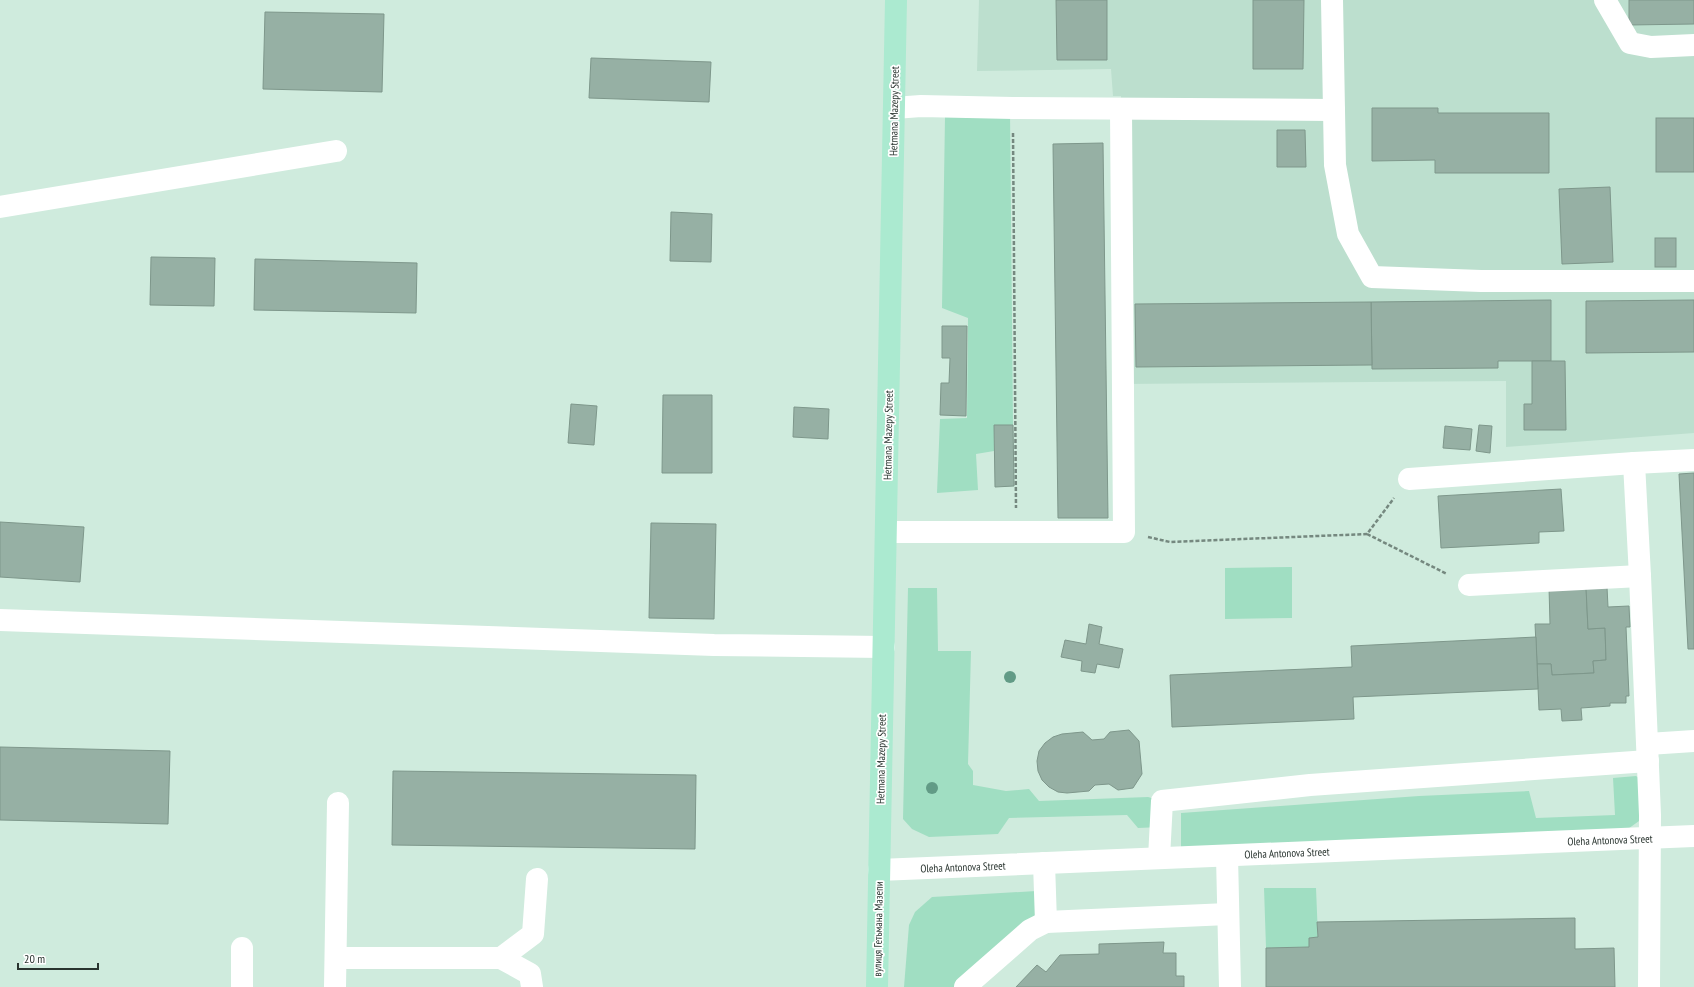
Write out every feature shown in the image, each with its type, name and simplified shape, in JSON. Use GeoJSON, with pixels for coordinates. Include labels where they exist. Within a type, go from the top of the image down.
{"type":"FeatureCollection","features":[{"type":"Feature","properties":{"kind":"main road","name":"Hetmana Mazepy Street"},"geometry":{"type":"LineString","coordinates":[[879,870],[896,0]]}},
{"type":"Feature","properties":{"kind":"main road","name":"вулиця Гетьмана Мазепи"},"geometry":{"type":"LineString","coordinates":[[877,987],[879,870]]}},
{"type":"Feature","properties":{"kind":"street"},"geometry":{"type":"LineString","coordinates":[[1332,0],[1335,164],[1348,234],[1372,277],[1481,281],[1694,281]]}},
{"type":"Feature","properties":{"kind":"street"},"geometry":{"type":"LineString","coordinates":[[1605,0],[1630,43],[1651,47],[1694,46]]}},
{"type":"Feature","properties":{"kind":"street"},"geometry":{"type":"LineString","coordinates":[[894,108],[920,106],[1334,110]]}},
{"type":"Feature","properties":{"kind":"street"},"geometry":{"type":"LineString","coordinates":[[886,532],[1124,532],[1121,109]]}},
{"type":"Feature","properties":{"kind":"street"},"geometry":{"type":"LineString","coordinates":[[0,207],[336,151]]}},
{"type":"Feature","properties":{"kind":"street"},"geometry":{"type":"LineString","coordinates":[[1409,479],[1694,460]]}},
{"type":"Feature","properties":{"kind":"street"},"geometry":{"type":"LineString","coordinates":[[1634,463],[1651,838],[1649,987]]}},
{"type":"Feature","properties":{"kind":"street"},"geometry":{"type":"LineString","coordinates":[[1469,585],[1640,576]]}},
{"type":"Feature","properties":{"kind":"street"},"geometry":{"type":"LineString","coordinates":[[0,620],[706,645],[884,647]]}},
{"type":"Feature","properties":{"kind":"street"},"geometry":{"type":"LineString","coordinates":[[1159,858],[1162,800],[1648,752],[1694,741]]}},
{"type":"Feature","properties":{"kind":"street"},"geometry":{"type":"LineString","coordinates":[[335,987],[337,958],[338,802]]}},
{"type":"Feature","properties":{"kind":"street","name":"Oleha Antonova Street"},"geometry":{"type":"LineString","coordinates":[[879,870],[1694,836]]}},
{"type":"Feature","properties":{"kind":"street"},"geometry":{"type":"LineString","coordinates":[[1227,856],[1230,987]]}},
{"type":"Feature","properties":{"kind":"street"},"geometry":{"type":"LineString","coordinates":[[1044,863],[1046,922]]}},
{"type":"Feature","properties":{"kind":"street"},"geometry":{"type":"LineString","coordinates":[[501,958],[533,934],[537,879]]}},
{"type":"Feature","properties":{"kind":"street"},"geometry":{"type":"LineString","coordinates":[[965,987],[1030,930],[1046,922],[1228,914]]}},
{"type":"Feature","properties":{"kind":"street"},"geometry":{"type":"LineString","coordinates":[[242,948],[242,987]]}},
{"type":"Feature","properties":{"kind":"street"},"geometry":{"type":"LineString","coordinates":[[337,958],[501,958],[530,974],[532,987]]}},
{"type":"Feature","properties":{"kind":"path"},"geometry":{"type":"LineString","coordinates":[[1013,108],[1017,532]]}},
{"type":"Feature","properties":{"kind":"path"},"geometry":{"type":"LineString","coordinates":[[1367,534],[1409,479]]}},
{"type":"Feature","properties":{"kind":"path"},"geometry":{"type":"LineString","coordinates":[[1124,532],[1170,542],[1367,534],[1469,585]]}},
{"type":"Feature","properties":{"kind":"shaded area"},"geometry":{"type":"Polygon","coordinates":[[[979,0],[1694,0],[1694,433],[1506,447],[1506,381],[1122,384],[1121,96],[1113,96],[1111,69],[977,71],[979,0]]]}},
{"type":"Feature","properties":{"kind":"green space"},"geometry":{"type":"Polygon","coordinates":[[[1010,111],[1013,425],[994,425],[994,451],[976,454],[978,490],[937,493],[940,419],[967,418],[968,318],[942,308],[945,117],[1010,111]]]}},
{"type":"Feature","properties":{"kind":"green space"},"geometry":{"type":"Polygon","coordinates":[[[1292,567],[1292,618],[1225,619],[1225,568],[1292,567]]]}},
{"type":"Feature","properties":{"kind":"green space"},"geometry":{"type":"Polygon","coordinates":[[[908,588],[937,588],[938,651],[971,651],[968,764],[973,771],[973,785],[1006,791],[1029,789],[1039,801],[1148,797],[1162,801],[1160,827],[1138,828],[1127,815],[1009,818],[998,834],[929,837],[912,829],[903,819],[908,588]]]}},
{"type":"Feature","properties":{"kind":"green space"},"geometry":{"type":"Polygon","coordinates":[[[1636,776],[1645,782],[1646,816],[1625,831],[1181,851],[1181,813],[1419,796],[1529,791],[1536,818],[1615,815],[1613,778],[1636,776]]]}},
{"type":"Feature","properties":{"kind":"green space"},"geometry":{"type":"Polygon","coordinates":[[[1264,888],[1316,888],[1318,937],[1309,938],[1309,947],[1266,948],[1264,888]]]}},
{"type":"Feature","properties":{"kind":"green space"},"geometry":{"type":"Polygon","coordinates":[[[1036,891],[1037,918],[964,987],[904,987],[909,925],[915,912],[932,897],[1036,891]]]}},
{"type":"Feature","properties":{"kind":"building"},"geometry":{"type":"Polygon","coordinates":[[[1056,0],[1107,0],[1107,60],[1057,60],[1056,0]]]}},
{"type":"Feature","properties":{"kind":"building"},"geometry":{"type":"Polygon","coordinates":[[[1253,0],[1304,0],[1303,69],[1253,69],[1253,0]]]}},
{"type":"Feature","properties":{"kind":"building"},"geometry":{"type":"Polygon","coordinates":[[[1629,0],[1694,0],[1694,24],[1629,25],[1629,0]]]}},
{"type":"Feature","properties":{"kind":"building"},"geometry":{"type":"Polygon","coordinates":[[[265,12],[384,14],[382,92],[263,89],[265,12]]]}},
{"type":"Feature","properties":{"kind":"building"},"geometry":{"type":"Polygon","coordinates":[[[591,58],[711,62],[709,102],[589,98],[591,58]]]}},
{"type":"Feature","properties":{"kind":"building"},"geometry":{"type":"Polygon","coordinates":[[[1372,108],[1438,108],[1438,113],[1549,113],[1549,173],[1435,173],[1435,160],[1372,161],[1372,108]]]}},
{"type":"Feature","properties":{"kind":"building"},"geometry":{"type":"Polygon","coordinates":[[[1656,118],[1694,118],[1694,172],[1656,172],[1656,118]]]}},
{"type":"Feature","properties":{"kind":"building"},"geometry":{"type":"Polygon","coordinates":[[[1277,130],[1305,130],[1306,167],[1277,167],[1277,130]]]}},
{"type":"Feature","properties":{"kind":"building"},"geometry":{"type":"Polygon","coordinates":[[[1103,143],[1108,518],[1058,518],[1053,144],[1103,143]]]}},
{"type":"Feature","properties":{"kind":"building"},"geometry":{"type":"Polygon","coordinates":[[[1610,187],[1613,262],[1562,264],[1559,189],[1610,187]]]}},
{"type":"Feature","properties":{"kind":"building"},"geometry":{"type":"Polygon","coordinates":[[[671,212],[712,214],[711,262],[670,261],[671,212]]]}},
{"type":"Feature","properties":{"kind":"building"},"geometry":{"type":"Polygon","coordinates":[[[1655,238],[1676,238],[1676,267],[1655,267],[1655,238]]]}},
{"type":"Feature","properties":{"kind":"building"},"geometry":{"type":"Polygon","coordinates":[[[151,257],[215,258],[214,306],[150,305],[151,257]]]}},
{"type":"Feature","properties":{"kind":"building"},"geometry":{"type":"Polygon","coordinates":[[[255,259],[417,263],[416,313],[254,310],[255,259]]]}},
{"type":"Feature","properties":{"kind":"building"},"geometry":{"type":"Polygon","coordinates":[[[1551,300],[1551,361],[1498,361],[1498,368],[1372,369],[1371,302],[1551,300]]]}},
{"type":"Feature","properties":{"kind":"building"},"geometry":{"type":"Polygon","coordinates":[[[1694,300],[1694,352],[1586,353],[1586,301],[1694,300]]]}},
{"type":"Feature","properties":{"kind":"building"},"geometry":{"type":"Polygon","coordinates":[[[1371,302],[1372,365],[1136,367],[1135,304],[1371,302]]]}},
{"type":"Feature","properties":{"kind":"building"},"geometry":{"type":"Polygon","coordinates":[[[942,326],[967,326],[966,416],[940,415],[941,383],[949,383],[950,358],[942,358],[942,326]]]}},
{"type":"Feature","properties":{"kind":"building"},"geometry":{"type":"Polygon","coordinates":[[[1532,361],[1565,361],[1566,430],[1524,430],[1524,404],[1532,404],[1532,361]]]}},
{"type":"Feature","properties":{"kind":"building"},"geometry":{"type":"Polygon","coordinates":[[[663,395],[712,395],[712,473],[662,473],[663,395]]]}},
{"type":"Feature","properties":{"kind":"building"},"geometry":{"type":"Polygon","coordinates":[[[571,404],[597,406],[594,445],[568,443],[571,404]]]}},
{"type":"Feature","properties":{"kind":"building"},"geometry":{"type":"Polygon","coordinates":[[[794,407],[829,409],[828,439],[793,437],[794,407]]]}},
{"type":"Feature","properties":{"kind":"building"},"geometry":{"type":"Polygon","coordinates":[[[994,425],[1013,425],[1014,486],[995,487],[994,425]]]}},
{"type":"Feature","properties":{"kind":"building"},"geometry":{"type":"Polygon","coordinates":[[[1479,425],[1492,426],[1490,453],[1476,451],[1479,425]]]}},
{"type":"Feature","properties":{"kind":"building"},"geometry":{"type":"Polygon","coordinates":[[[1445,426],[1472,429],[1470,450],[1443,448],[1445,426]]]}},
{"type":"Feature","properties":{"kind":"building"},"geometry":{"type":"Polygon","coordinates":[[[1694,473],[1694,649],[1688,649],[1679,474],[1694,473]]]}},
{"type":"Feature","properties":{"kind":"building"},"geometry":{"type":"Polygon","coordinates":[[[1561,489],[1564,531],[1539,532],[1539,543],[1441,548],[1438,496],[1561,489]]]}},
{"type":"Feature","properties":{"kind":"building"},"geometry":{"type":"Polygon","coordinates":[[[0,522],[84,527],[80,582],[0,577],[0,522]]]}},
{"type":"Feature","properties":{"kind":"building"},"geometry":{"type":"Polygon","coordinates":[[[651,523],[716,524],[714,619],[649,618],[651,523]]]}},
{"type":"Feature","properties":{"kind":"building"},"geometry":{"type":"Polygon","coordinates":[[[1586,585],[1588,629],[1605,628],[1606,660],[1593,661],[1594,673],[1552,675],[1551,664],[1537,664],[1535,624],[1550,624],[1549,587],[1586,585]]]}},
{"type":"Feature","properties":{"kind":"building"},"geometry":{"type":"Polygon","coordinates":[[[1607,587],[1608,607],[1629,606],[1630,627],[1626,627],[1629,696],[1626,696],[1626,703],[1610,703],[1610,706],[1581,708],[1582,720],[1562,721],[1561,709],[1539,710],[1537,664],[1551,664],[1552,675],[1594,673],[1593,661],[1606,660],[1605,628],[1588,629],[1586,588],[1607,587]]]}},
{"type":"Feature","properties":{"kind":"building"},"geometry":{"type":"Polygon","coordinates":[[[1089,624],[1102,627],[1099,644],[1123,649],[1119,668],[1097,664],[1095,673],[1081,671],[1082,661],[1061,657],[1065,640],[1086,644],[1089,624]]]}},
{"type":"Feature","properties":{"kind":"building"},"geometry":{"type":"Polygon","coordinates":[[[1536,637],[1538,689],[1353,697],[1354,719],[1172,727],[1170,675],[1352,667],[1351,646],[1536,637]]]}},
{"type":"Feature","properties":{"kind":"building"},"geometry":{"type":"Polygon","coordinates":[[[1129,730],[1139,741],[1142,774],[1133,788],[1118,790],[1109,784],[1095,785],[1089,791],[1067,793],[1058,792],[1049,787],[1042,780],[1038,771],[1037,761],[1039,751],[1045,743],[1053,737],[1062,734],[1083,732],[1092,740],[1104,739],[1110,732],[1129,730]]]}},
{"type":"Feature","properties":{"kind":"building"},"geometry":{"type":"Polygon","coordinates":[[[0,747],[170,751],[168,824],[0,820],[0,747]]]}},
{"type":"Feature","properties":{"kind":"building"},"geometry":{"type":"Polygon","coordinates":[[[393,771],[696,775],[695,849],[392,845],[393,771]]]}},
{"type":"Feature","properties":{"kind":"building"},"geometry":{"type":"Polygon","coordinates":[[[1575,918],[1575,949],[1614,948],[1615,987],[1266,987],[1266,948],[1309,947],[1309,938],[1318,937],[1317,922],[1575,918]]]}},
{"type":"Feature","properties":{"kind":"building"},"geometry":{"type":"Polygon","coordinates":[[[1164,942],[1163,953],[1176,953],[1176,976],[1184,976],[1184,987],[1016,987],[1037,965],[1046,972],[1060,955],[1099,954],[1099,944],[1164,942]]]}}]}
